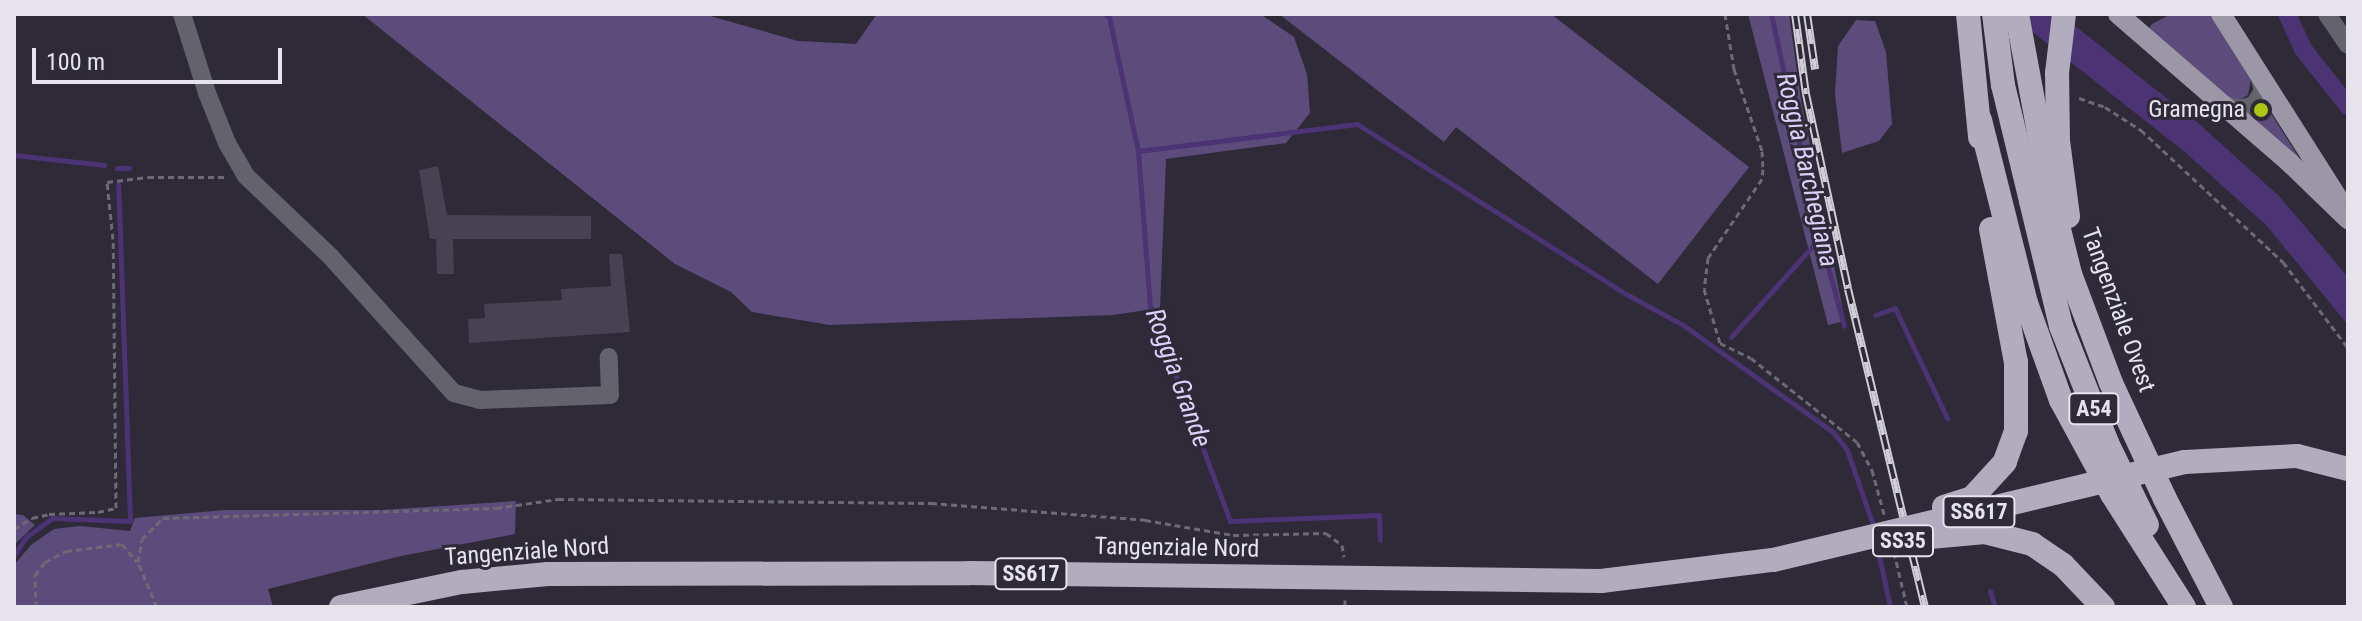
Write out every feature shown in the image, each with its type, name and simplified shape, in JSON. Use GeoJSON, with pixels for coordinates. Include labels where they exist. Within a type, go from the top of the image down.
{"type":"FeatureCollection","features":[{"type":"Feature","properties":{"kind":"highway"},"geometry":{"type":"LineString","coordinates":[[1762,562],[1972,498],[2005,462],[2016,431],[2016,362],[1985,200],[1968,14]]}},
{"type":"Feature","properties":{"kind":"highway","name":"Tangenziale Ovest"},"geometry":{"type":"LineString","coordinates":[[1994,14],[2003,85],[2041,199],[2111,383],[2195,559],[2224,607]]}},
{"type":"Feature","properties":{"kind":"highway","name":"Tangenziale Ovest"},"geometry":{"type":"LineString","coordinates":[[2017,14],[2061,326],[2107,443],[2185,607]]}},
{"type":"Feature","properties":{"kind":"highway"},"geometry":{"type":"LineString","coordinates":[[2064,14],[2057,73],[2058,141],[2071,231],[2090,324]]}},
{"type":"Feature","properties":{"kind":"highway"},"geometry":{"type":"LineString","coordinates":[[1980,120],[2026,303],[2061,400],[2112,494],[2185,607]]}},
{"type":"Feature","properties":{"kind":"highway","name":"SS617"},"geometry":{"type":"LineString","coordinates":[[1762,562],[2185,462],[2297,456],[2348,469]]}},
{"type":"Feature","properties":{"kind":"highway","name":"SS35"},"geometry":{"type":"LineString","coordinates":[[1762,562],[1952,533],[1985,532],[2032,544],[2063,565],[2101,604]]}},
{"type":"Feature","properties":{"kind":"highway","name":"Tangenziale Nord"},"geometry":{"type":"LineString","coordinates":[[341,607],[462,582],[548,574],[969,573],[1601,581],[1762,562]]}},
{"type":"Feature","properties":{"kind":"main road"},"geometry":{"type":"LineString","coordinates":[[2118,14],[2225,105],[2348,217]]}},
{"type":"Feature","properties":{"kind":"main road"},"geometry":{"type":"LineString","coordinates":[[2221,14],[2348,217]]}},
{"type":"Feature","properties":{"kind":"lane"},"geometry":{"type":"LineString","coordinates":[[182,14],[207,93],[227,143],[242,170],[330,256],[454,393],[480,400],[610,395],[609,357]]}},
{"type":"Feature","properties":{"kind":"lane"},"geometry":{"type":"LineString","coordinates":[[2327,14],[2348,45]]}},
{"type":"Feature","properties":{"kind":"lane"},"geometry":{"type":"LineString","coordinates":[[2225,105],[2245,109],[2257,102],[2263,87],[2258,73]]}},
{"type":"Feature","properties":{"kind":"path"},"geometry":{"type":"LineString","coordinates":[[1725,14],[1734,69],[1762,151],[1763,169],[1762,179],[1708,258],[1704,289],[1720,343],[1751,358],[1857,442],[1872,470],[1884,515]]}},
{"type":"Feature","properties":{"kind":"path"},"geometry":{"type":"LineString","coordinates":[[2141,130],[2283,262],[2348,348]]}},
{"type":"Feature","properties":{"kind":"path"},"geometry":{"type":"LineString","coordinates":[[14,529],[41,516],[116,508],[113,239],[107,182],[148,177],[226,178],[242,170]]}},
{"type":"Feature","properties":{"kind":"path"},"geometry":{"type":"LineString","coordinates":[[138,562],[142,539],[163,518],[466,510],[616,497],[931,503],[1145,520],[1233,535],[1326,533],[1342,545],[1345,563]]}},
{"type":"Feature","properties":{"kind":"path"},"geometry":{"type":"LineString","coordinates":[[36,607],[35,575],[45,562],[66,551],[122,544],[138,562],[157,607]]}},
{"type":"Feature","properties":{"kind":"path"},"geometry":{"type":"LineString","coordinates":[[1892,545],[1907,607]]}},
{"type":"Feature","properties":{"kind":"path"},"geometry":{"type":"LineString","coordinates":[[1345,600],[1345,607]]}},
{"type":"Feature","properties":{"kind":"shaded area"},"geometry":{"type":"Polygon","coordinates":[[[362,14],[703,14],[798,41],[856,44],[877,14],[1260,14],[1294,37],[1307,74],[1310,113],[1286,143],[1166,159],[1160,308],[1113,315],[830,325],[752,312],[731,292],[675,264],[362,14]]]}},
{"type":"Feature","properties":{"kind":"shaded area"},"geometry":{"type":"Polygon","coordinates":[[[1279,14],[1551,14],[1749,167],[1658,284],[1456,127],[1444,142],[1279,14]]]}},
{"type":"Feature","properties":{"kind":"shaded area"},"geometry":{"type":"Polygon","coordinates":[[[1748,14],[1789,14],[1801,100],[1845,321],[1828,325],[1748,14]]]}},
{"type":"Feature","properties":{"kind":"shaded area"},"geometry":{"type":"Polygon","coordinates":[[[2010,14],[2060,14],[2198,123],[2278,195],[2348,277],[2348,325],[2267,226],[2186,153],[2010,14]]]}},
{"type":"Feature","properties":{"kind":"shaded area"},"geometry":{"type":"Polygon","coordinates":[[[2171,14],[2210,14],[2251,79],[2248,95],[2234,103],[2148,30],[2152,24],[2171,14]]]}},
{"type":"Feature","properties":{"kind":"shaded area"},"geometry":{"type":"Polygon","coordinates":[[[1856,20],[1875,21],[1886,52],[1892,124],[1879,141],[1842,153],[1835,94],[1838,46],[1856,20]]]}},
{"type":"Feature","properties":{"kind":"shaded area"},"geometry":{"type":"Polygon","coordinates":[[[2265,104],[2298,156],[2296,158],[2246,118],[2265,104]]]}},
{"type":"Feature","properties":{"kind":"shaded area"},"geometry":{"type":"Polygon","coordinates":[[[516,501],[515,534],[401,556],[268,589],[273,607],[14,607],[14,565],[31,545],[54,529],[80,526],[130,531],[135,518],[225,510],[382,510],[516,501]]]}},
{"type":"Feature","properties":{"kind":"shaded area"},"geometry":{"type":"Polygon","coordinates":[[[14,514],[23,515],[35,525],[14,545],[14,514]]]}},
{"type":"Feature","properties":{"kind":"building"},"geometry":{"type":"Polygon","coordinates":[[[438,166],[447,215],[591,216],[591,239],[453,239],[454,274],[437,274],[436,239],[430,239],[419,170],[438,166]]]}},
{"type":"Feature","properties":{"kind":"building"},"geometry":{"type":"Polygon","coordinates":[[[609,254],[622,254],[630,332],[469,343],[468,319],[485,318],[484,304],[562,300],[561,289],[611,286],[609,254]]]}},
{"type":"Feature","properties":{"kind":"waterway","name":"Roggia Grande"},"geometry":{"type":"LineString","coordinates":[[1105,14],[1109,17],[1138,151],[1150,307],[1230,521],[1379,515],[1380,540]]}},
{"type":"Feature","properties":{"kind":"waterway","name":"Roggia Barchegiana"},"geometry":{"type":"LineString","coordinates":[[1771,14],[1820,238],[1844,326]]}},
{"type":"Feature","properties":{"kind":"waterway"},"geometry":{"type":"LineString","coordinates":[[2287,14],[2303,49],[2348,106]]}},
{"type":"Feature","properties":{"kind":"waterway"},"geometry":{"type":"LineString","coordinates":[[1138,151],[1357,124],[1628,295],[1683,325],[1833,432],[1847,450],[1874,528]]}},
{"type":"Feature","properties":{"kind":"waterway"},"geometry":{"type":"LineString","coordinates":[[14,155],[104,165]]}},
{"type":"Feature","properties":{"kind":"waterway"},"geometry":{"type":"LineString","coordinates":[[117,168],[129,168]]}},
{"type":"Feature","properties":{"kind":"waterway"},"geometry":{"type":"LineString","coordinates":[[14,555],[26,537],[52,518],[130,521],[118,184]]}},
{"type":"Feature","properties":{"kind":"waterway"},"geometry":{"type":"LineString","coordinates":[[1731,337],[1819,239]]}},
{"type":"Feature","properties":{"kind":"waterway","name":"Roggia Barchegiana"},"geometry":{"type":"LineString","coordinates":[[1875,315],[1895,308],[1947,418]]}},
{"type":"Feature","properties":{"kind":"waterway"},"geometry":{"type":"LineString","coordinates":[[1876,542],[1890,607]]}},
{"type":"Feature","properties":{"kind":"waterway","name":"Roggia Barchegiana"},"geometry":{"type":"LineString","coordinates":[[1990,591],[1995,607]]}},
{"type":"Feature","properties":{"kind":"railway"},"geometry":{"type":"LineString","coordinates":[[1795,14],[1806,94],[1848,289],[1925,607]]}},
{"type":"Feature","properties":{"kind":"railway"},"geometry":{"type":"LineString","coordinates":[[1807,14],[1815,69]]}},
{"type":"Feature","properties":{"kind":"place","name":"Gramegna"},"geometry":{"type":"Point","coordinates":[2261,110]}}]}
